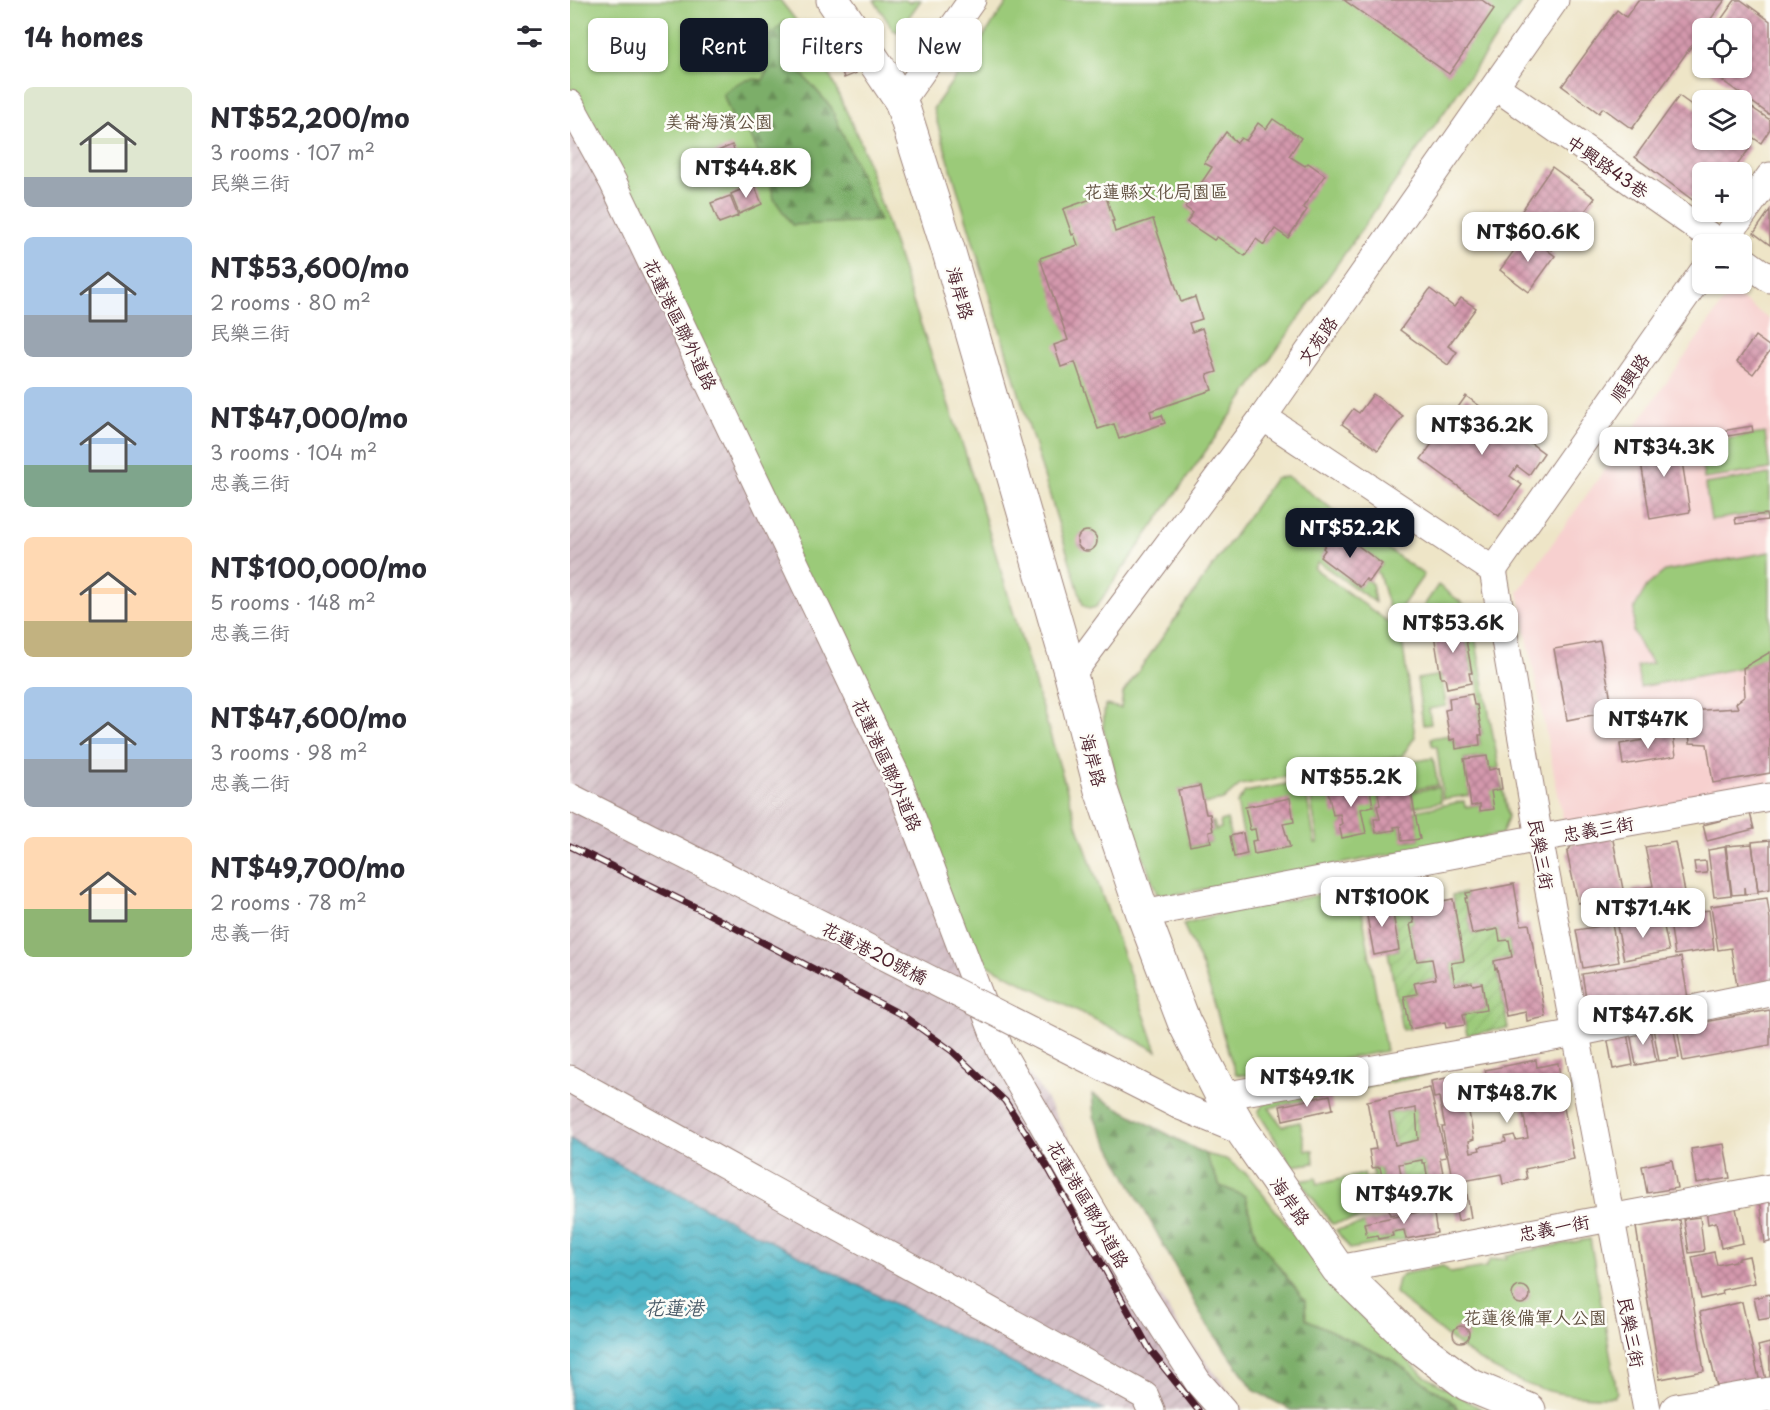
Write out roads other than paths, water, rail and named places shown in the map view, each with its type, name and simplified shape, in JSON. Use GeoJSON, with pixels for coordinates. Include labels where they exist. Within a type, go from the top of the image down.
{"type":"FeatureCollection","features":[{"type":"Feature","properties":{"kind":"main road","name":"海岸路"},"geometry":{"type":"LineString","coordinates":[[833,0],[900,101],[948,249],[1071,675],[1101,790],[1143,914],[1184,1022],[1243,1132],[1338,1269],[1416,1345],[1467,1384],[1528,1410]]}},
{"type":"Feature","properties":{"kind":"main road"},"geometry":{"type":"LineString","coordinates":[[1677,1410],[1770,1394]]}},
{"type":"Feature","properties":{"kind":"street"},"geometry":{"type":"LineString","coordinates":[[900,101],[972,0]]}},
{"type":"Feature","properties":{"kind":"street","name":"文苑路"},"geometry":{"type":"LineString","coordinates":[[1071,675],[1263,417],[1555,0]]}},
{"type":"Feature","properties":{"kind":"street","name":"中興路43巷"},"geometry":{"type":"LineString","coordinates":[[1496,87],[1708,234]]}},
{"type":"Feature","properties":{"kind":"street","name":"花蓮港區聯外道路"},"geometry":{"type":"LineString","coordinates":[[570,104],[613,182],[896,776],[1000,1050],[1131,1277],[1198,1382],[1223,1410]]}},
{"type":"Feature","properties":{"kind":"street"},"geometry":{"type":"LineString","coordinates":[[1729,234],[1770,176]]}},
{"type":"Feature","properties":{"kind":"street"},"geometry":{"type":"LineString","coordinates":[[1752,266],[1770,279]]}},
{"type":"Feature","properties":{"kind":"street","name":"順興路"},"geometry":{"type":"LineString","coordinates":[[1493,570],[1692,287]]}},
{"type":"Feature","properties":{"kind":"street"},"geometry":{"type":"LineString","coordinates":[[1263,417],[1493,570]]}},
{"type":"Feature","properties":{"kind":"street","name":"民樂三街"},"geometry":{"type":"LineString","coordinates":[[1493,570],[1539,838],[1647,1410]]}},
{"type":"Feature","properties":{"kind":"street","name":"花蓮港20號橋"},"geometry":{"type":"LineString","coordinates":[[570,797],[1180,1106],[1243,1132]]}},
{"type":"Feature","properties":{"kind":"street","name":"忠義三街"},"geometry":{"type":"LineString","coordinates":[[1143,914],[1539,838],[1770,797]]}},
{"type":"Feature","properties":{"kind":"street"},"geometry":{"type":"LineString","coordinates":[[1222,1096],[1576,1033],[1770,993]]}},
{"type":"Feature","properties":{"kind":"street"},"geometry":{"type":"LineString","coordinates":[[570,1079],[1145,1396],[1151,1410]]}},
{"type":"Feature","properties":{"kind":"street","name":"忠義一街"},"geometry":{"type":"LineString","coordinates":[[1338,1269],[1770,1188]]}},
{"type":"Feature","properties":{"kind":"water","name":"花蓮港"},"geometry":{"type":"Polygon","coordinates":[[[570,1139],[640,1175],[1105,1410],[570,1410],[570,1139]]]}},
{"type":"Feature","properties":{"kind":"railway"},"geometry":{"type":"LineString","coordinates":[[570,846],[695,907],[902,1015],[952,1051],[1005,1101],[1047,1166],[1150,1350],[1198,1410]]}},
{"type":"Feature","properties":{"kind":"park label","name":"美崙海濱公園"},"geometry":{"type":"Point","coordinates":[719,120]}},
{"type":"Feature","properties":{"kind":"park label","name":"花蓮縣文化局園區"},"geometry":{"type":"Point","coordinates":[1156,190]}},
{"type":"Feature","properties":{"kind":"park label","name":"花蓮後備軍人公園"},"geometry":{"type":"Point","coordinates":[1535,1316]}}]}
